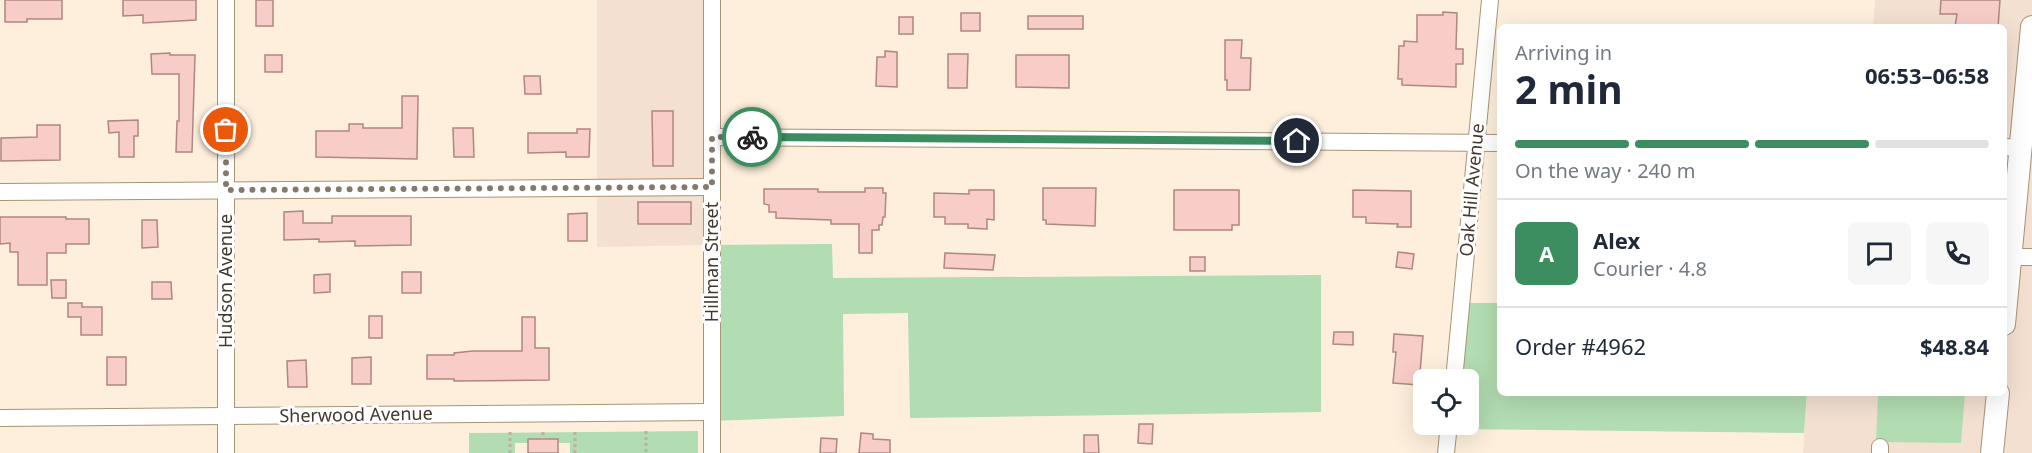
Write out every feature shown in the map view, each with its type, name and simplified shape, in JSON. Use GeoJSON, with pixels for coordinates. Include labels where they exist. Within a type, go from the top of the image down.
{"type":"FeatureCollection","features":[{"type":"Feature","properties":{"kind":"main road"},"geometry":{"type":"LineString","coordinates":[[2007,312],[2021,257],[2012,148],[2032,27]]}},
{"type":"Feature","properties":{"kind":"main road"},"geometry":{"type":"LineString","coordinates":[[1992,453],[1998,396]]}},
{"type":"Feature","properties":{"kind":"street","name":"Hudson Avenue"},"geometry":{"type":"LineString","coordinates":[[226,0],[226,453]]}},
{"type":"Feature","properties":{"kind":"street","name":"Hillman Street"},"geometry":{"type":"LineString","coordinates":[[712,0],[712,453]]}},
{"type":"Feature","properties":{"kind":"street","name":"Oak Hill Avenue"},"geometry":{"type":"LineString","coordinates":[[1455,369],[1490,0]]}},
{"type":"Feature","properties":{"kind":"street"},"geometry":{"type":"LineString","coordinates":[[712,137],[1497,143]]}},
{"type":"Feature","properties":{"kind":"street"},"geometry":{"type":"LineString","coordinates":[[0,192],[712,187]]}},
{"type":"Feature","properties":{"kind":"street","name":"Sherwood Avenue"},"geometry":{"type":"LineString","coordinates":[[0,418],[712,412]]}},
{"type":"Feature","properties":{"kind":"street"},"geometry":{"type":"LineString","coordinates":[[1446,453],[1448,435]]}},
{"type":"Feature","properties":{"kind":"path"},"geometry":{"type":"LineString","coordinates":[[646,431],[646,453]]}},
{"type":"Feature","properties":{"kind":"path"},"geometry":{"type":"LineString","coordinates":[[510,432],[510,453]]}},
{"type":"Feature","properties":{"kind":"path"},"geometry":{"type":"LineString","coordinates":[[543,432],[543,439]]}},
{"type":"Feature","properties":{"kind":"path"},"geometry":{"type":"LineString","coordinates":[[575,432],[575,453]]}},
{"type":"Feature","properties":{"kind":"shaded area"},"geometry":{"type":"Polygon","coordinates":[[[597,0],[712,0],[712,245],[597,247],[597,0]]]}},
{"type":"Feature","properties":{"kind":"shaded area"},"geometry":{"type":"Polygon","coordinates":[[[1875,0],[2032,0],[2032,453],[1803,453],[1807,396],[2007,396],[2007,24],[1873,24],[1875,0]]]}},
{"type":"Feature","properties":{"kind":"green space"},"geometry":{"type":"Polygon","coordinates":[[[832,244],[833,278],[1321,275],[1321,412],[910,418],[908,313],[843,314],[844,416],[712,421],[712,245],[832,244]]]}},
{"type":"Feature","properties":{"kind":"green space"},"geometry":{"type":"Polygon","coordinates":[[[1461,303],[1497,303],[1497,396],[1807,396],[1804,433],[1479,429],[1479,369],[1455,369],[1461,303]]]}},
{"type":"Feature","properties":{"kind":"green space"},"geometry":{"type":"Polygon","coordinates":[[[1878,396],[1965,396],[1961,443],[1876,442],[1878,396]]]}},
{"type":"Feature","properties":{"kind":"green space"},"geometry":{"type":"Polygon","coordinates":[[[698,431],[698,453],[570,453],[570,443],[558,443],[558,439],[529,439],[528,443],[515,443],[515,453],[469,453],[469,433],[698,431]]]}},
{"type":"Feature","properties":{"kind":"building"},"geometry":{"type":"Polygon","coordinates":[[[5,0],[62,0],[62,19],[27,19],[27,22],[5,22],[5,0]]]}},
{"type":"Feature","properties":{"kind":"building"},"geometry":{"type":"Polygon","coordinates":[[[123,0],[196,0],[196,20],[143,23],[143,15],[123,16],[123,0]]]}},
{"type":"Feature","properties":{"kind":"building"},"geometry":{"type":"Polygon","coordinates":[[[256,0],[273,0],[273,26],[256,26],[256,0]]]}},
{"type":"Feature","properties":{"kind":"building"},"geometry":{"type":"Polygon","coordinates":[[[1941,0],[2000,0],[1998,24],[1955,24],[1957,14],[1940,14],[1941,0]]]}},
{"type":"Feature","properties":{"kind":"building"},"geometry":{"type":"Polygon","coordinates":[[[1443,12],[1457,13],[1456,49],[1463,49],[1463,64],[1456,64],[1456,87],[1402,85],[1402,79],[1398,79],[1399,46],[1404,46],[1404,41],[1417,42],[1417,15],[1443,15],[1443,12]]]}},
{"type":"Feature","properties":{"kind":"building"},"geometry":{"type":"Polygon","coordinates":[[[961,13],[980,13],[980,31],[961,31],[961,13]]]}},
{"type":"Feature","properties":{"kind":"building"},"geometry":{"type":"Polygon","coordinates":[[[1028,16],[1083,16],[1083,29],[1028,29],[1028,16]]]}},
{"type":"Feature","properties":{"kind":"building"},"geometry":{"type":"Polygon","coordinates":[[[899,17],[913,17],[913,34],[899,34],[899,17]]]}},
{"type":"Feature","properties":{"kind":"building"},"geometry":{"type":"Polygon","coordinates":[[[1225,40],[1242,40],[1241,58],[1251,58],[1250,90],[1227,90],[1225,40]]]}},
{"type":"Feature","properties":{"kind":"building"},"geometry":{"type":"Polygon","coordinates":[[[885,51],[897,52],[897,87],[876,86],[877,57],[885,57],[885,51]]]}},
{"type":"Feature","properties":{"kind":"building"},"geometry":{"type":"Polygon","coordinates":[[[170,53],[170,55],[195,55],[192,152],[176,152],[177,121],[179,121],[179,74],[152,74],[151,54],[170,53]]]}},
{"type":"Feature","properties":{"kind":"building"},"geometry":{"type":"Polygon","coordinates":[[[948,54],[968,54],[967,88],[948,88],[948,54]]]}},
{"type":"Feature","properties":{"kind":"building"},"geometry":{"type":"Polygon","coordinates":[[[265,55],[282,55],[282,72],[265,72],[265,55]]]}},
{"type":"Feature","properties":{"kind":"building"},"geometry":{"type":"Polygon","coordinates":[[[1016,55],[1069,55],[1069,88],[1016,87],[1016,55]]]}},
{"type":"Feature","properties":{"kind":"building"},"geometry":{"type":"Polygon","coordinates":[[[524,76],[540,76],[541,94],[525,94],[524,76]]]}},
{"type":"Feature","properties":{"kind":"building"},"geometry":{"type":"Polygon","coordinates":[[[402,96],[418,96],[417,159],[316,157],[316,131],[349,131],[349,124],[363,124],[363,128],[402,128],[402,96]]]}},
{"type":"Feature","properties":{"kind":"building"},"geometry":{"type":"Polygon","coordinates":[[[652,111],[673,111],[673,166],[653,166],[652,111]]]}},
{"type":"Feature","properties":{"kind":"building"},"geometry":{"type":"Polygon","coordinates":[[[138,120],[138,136],[134,136],[134,157],[119,157],[119,132],[109,133],[108,121],[138,120]]]}},
{"type":"Feature","properties":{"kind":"building"},"geometry":{"type":"Polygon","coordinates":[[[37,125],[60,125],[60,160],[1,161],[1,138],[37,137],[37,125]]]}},
{"type":"Feature","properties":{"kind":"building"},"geometry":{"type":"Polygon","coordinates":[[[453,128],[473,128],[474,157],[454,157],[453,128]]]}},
{"type":"Feature","properties":{"kind":"building"},"geometry":{"type":"Polygon","coordinates":[[[577,129],[590,129],[589,157],[566,157],[566,152],[528,153],[528,133],[577,133],[577,129]]]}},
{"type":"Feature","properties":{"kind":"building"},"geometry":{"type":"Polygon","coordinates":[[[865,188],[883,188],[883,193],[886,193],[885,217],[883,217],[882,225],[879,225],[879,230],[872,230],[872,253],[859,253],[859,224],[831,224],[831,220],[776,218],[776,212],[769,212],[769,205],[764,204],[764,189],[865,192],[865,188]]]}},
{"type":"Feature","properties":{"kind":"building"},"geometry":{"type":"Polygon","coordinates":[[[1043,188],[1096,188],[1095,226],[1046,224],[1046,220],[1043,220],[1043,188]]]}},
{"type":"Feature","properties":{"kind":"building"},"geometry":{"type":"Polygon","coordinates":[[[969,190],[994,190],[994,220],[987,219],[987,229],[968,228],[968,224],[945,224],[945,217],[934,217],[934,193],[969,194],[969,190]]]}},
{"type":"Feature","properties":{"kind":"building"},"geometry":{"type":"Polygon","coordinates":[[[1174,190],[1239,190],[1239,225],[1232,225],[1232,230],[1174,230],[1174,190]]]}},
{"type":"Feature","properties":{"kind":"building"},"geometry":{"type":"Polygon","coordinates":[[[1353,190],[1411,191],[1411,227],[1397,227],[1398,224],[1366,223],[1366,217],[1353,217],[1353,190]]]}},
{"type":"Feature","properties":{"kind":"building"},"geometry":{"type":"Polygon","coordinates":[[[638,202],[691,202],[691,224],[638,224],[638,202]]]}},
{"type":"Feature","properties":{"kind":"building"},"geometry":{"type":"Polygon","coordinates":[[[303,211],[303,223],[332,223],[332,216],[411,216],[411,245],[355,246],[355,241],[284,240],[284,212],[303,211]]]}},
{"type":"Feature","properties":{"kind":"building"},"geometry":{"type":"Polygon","coordinates":[[[587,213],[587,241],[568,241],[568,214],[587,213]]]}},
{"type":"Feature","properties":{"kind":"building"},"geometry":{"type":"Polygon","coordinates":[[[0,217],[89,219],[89,244],[66,244],[66,253],[47,253],[47,285],[18,285],[18,252],[10,252],[10,243],[0,244],[0,217]]]}},
{"type":"Feature","properties":{"kind":"building"},"geometry":{"type":"Polygon","coordinates":[[[142,220],[157,220],[158,247],[142,248],[142,220]]]}},
{"type":"Feature","properties":{"kind":"building"},"geometry":{"type":"Polygon","coordinates":[[[1398,252],[1414,254],[1412,269],[1396,267],[1398,252]]]}},
{"type":"Feature","properties":{"kind":"building"},"geometry":{"type":"Polygon","coordinates":[[[945,253],[995,255],[993,270],[944,268],[945,253]]]}},
{"type":"Feature","properties":{"kind":"building"},"geometry":{"type":"Polygon","coordinates":[[[1190,257],[1205,257],[1205,271],[1190,271],[1190,257]]]}},
{"type":"Feature","properties":{"kind":"building"},"geometry":{"type":"Polygon","coordinates":[[[402,272],[421,272],[421,293],[402,293],[402,272]]]}},
{"type":"Feature","properties":{"kind":"building"},"geometry":{"type":"Polygon","coordinates":[[[330,274],[330,292],[314,293],[314,275],[330,274]]]}},
{"type":"Feature","properties":{"kind":"building"},"geometry":{"type":"Polygon","coordinates":[[[51,280],[66,280],[66,298],[52,298],[51,280]]]}},
{"type":"Feature","properties":{"kind":"building"},"geometry":{"type":"Polygon","coordinates":[[[152,282],[171,282],[172,299],[152,299],[152,282]]]}},
{"type":"Feature","properties":{"kind":"building"},"geometry":{"type":"Polygon","coordinates":[[[68,303],[82,303],[82,307],[102,307],[102,335],[81,335],[81,317],[68,317],[68,303]]]}},
{"type":"Feature","properties":{"kind":"building"},"geometry":{"type":"Polygon","coordinates":[[[369,316],[382,316],[382,338],[369,338],[369,316]]]}},
{"type":"Feature","properties":{"kind":"building"},"geometry":{"type":"Polygon","coordinates":[[[522,317],[535,317],[535,348],[549,348],[549,380],[427,379],[427,355],[454,355],[454,353],[473,351],[522,351],[522,317]]]}},
{"type":"Feature","properties":{"kind":"building"},"geometry":{"type":"Polygon","coordinates":[[[1334,332],[1353,332],[1353,345],[1333,344],[1334,332]]]}},
{"type":"Feature","properties":{"kind":"building"},"geometry":{"type":"Polygon","coordinates":[[[1394,334],[1423,336],[1420,369],[1413,369],[1413,385],[1393,383],[1396,352],[1393,352],[1394,334]]]}},
{"type":"Feature","properties":{"kind":"building"},"geometry":{"type":"Polygon","coordinates":[[[107,357],[126,357],[126,385],[107,385],[107,357]]]}},
{"type":"Feature","properties":{"kind":"building"},"geometry":{"type":"Polygon","coordinates":[[[371,357],[371,384],[352,384],[352,358],[371,357]]]}},
{"type":"Feature","properties":{"kind":"building"},"geometry":{"type":"Polygon","coordinates":[[[306,360],[307,387],[288,387],[287,361],[306,360]]]}},
{"type":"Feature","properties":{"kind":"building"},"geometry":{"type":"Polygon","coordinates":[[[1139,424],[1153,424],[1152,444],[1138,443],[1139,424]]]}},
{"type":"Feature","properties":{"kind":"building"},"geometry":{"type":"Polygon","coordinates":[[[861,433],[873,434],[873,439],[890,440],[890,453],[859,453],[861,433]]]}},
{"type":"Feature","properties":{"kind":"building"},"geometry":{"type":"Polygon","coordinates":[[[1084,435],[1098,435],[1099,453],[1084,453],[1084,435]]]}},
{"type":"Feature","properties":{"kind":"building"},"geometry":{"type":"Polygon","coordinates":[[[821,438],[837,439],[836,453],[820,453],[821,438]]]}},
{"type":"Feature","properties":{"kind":"building"},"geometry":{"type":"Polygon","coordinates":[[[528,439],[558,439],[558,453],[528,453],[528,439]]]}},
{"type":"Feature","properties":{"kind":"way so far"},"geometry":{"type":"LineString","coordinates":[[226,130],[226,190],[712,187],[712,137],[752,137]]}},
{"type":"Feature","properties":{"kind":"route"},"geometry":{"type":"LineString","coordinates":[[752,137],[1297,141]]}}]}
